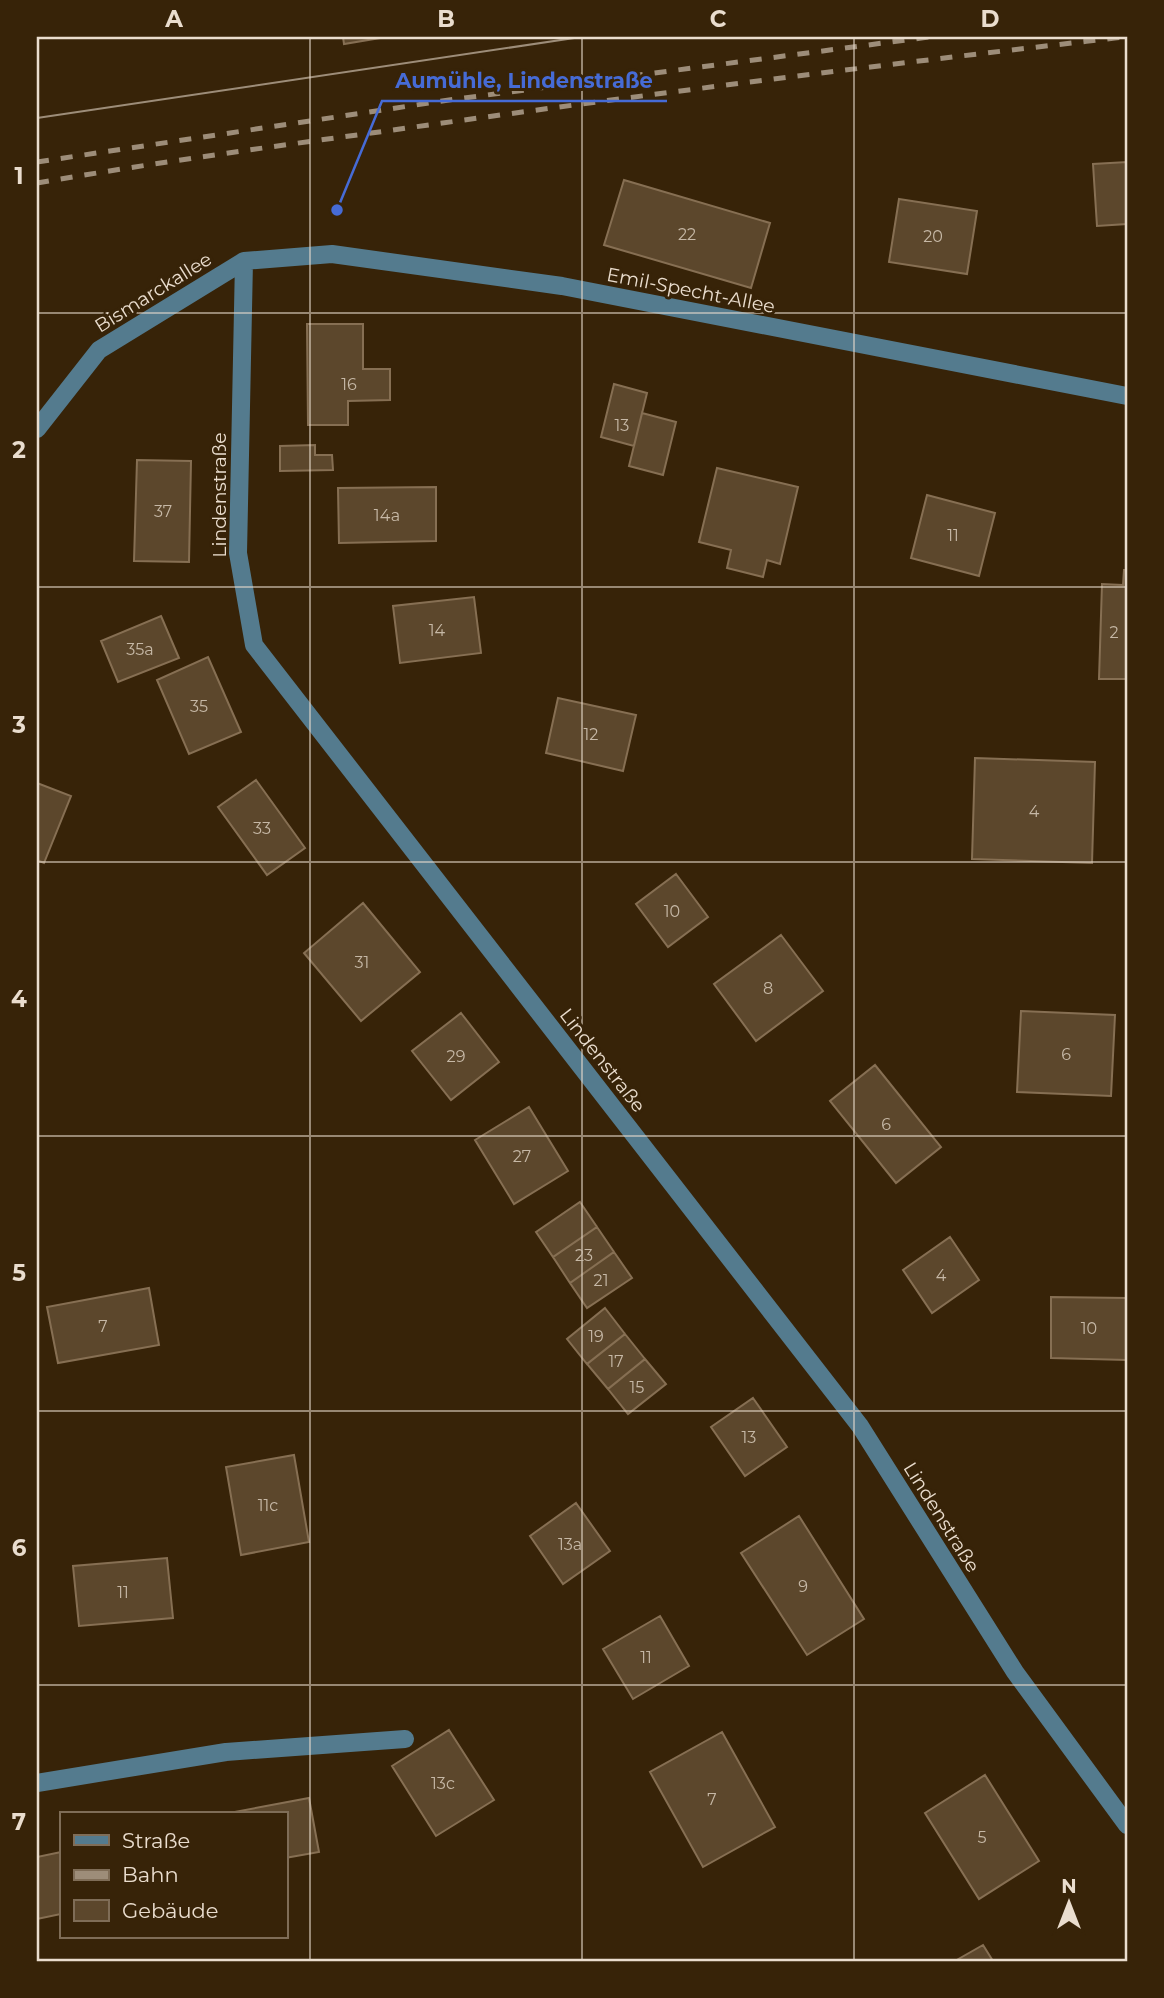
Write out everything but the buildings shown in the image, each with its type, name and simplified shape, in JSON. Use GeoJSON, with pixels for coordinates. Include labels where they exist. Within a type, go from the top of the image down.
{"type":"FeatureCollection","features":[{"type":"Feature","properties":{"kind":"street","name":"Emil-Specht-Allee"},"geometry":{"type":"LineString","coordinates":[[244,261],[332,254],[562,286],[1127,396]]}},
{"type":"Feature","properties":{"kind":"street","name":"Bismarckallee"},"geometry":{"type":"LineString","coordinates":[[37,429],[99,350],[244,261]]}},
{"type":"Feature","properties":{"kind":"street","name":"Lindenstraße"},"geometry":{"type":"LineString","coordinates":[[244,261],[238,553],[254,645],[860,1426],[1015,1672],[1127,1825]]}},
{"type":"Feature","properties":{"kind":"street"},"geometry":{"type":"LineString","coordinates":[[37,1783],[226,1752],[405,1739]]}},
{"type":"Feature","properties":{"kind":"tram line"},"geometry":{"type":"LineString","coordinates":[[37,118],[581,37]]}},
{"type":"Feature","properties":{"kind":"railway"},"geometry":{"type":"LineString","coordinates":[[37,162],[449,100],[929,37]]}},
{"type":"Feature","properties":{"kind":"railway"},"geometry":{"type":"LineString","coordinates":[[37,183],[570,105],[1124,37]]}},
{"type":"Feature","properties":{"kind":"place","name":"Aumühle, Lindenstraße"},"geometry":{"type":"Point","coordinates":[337,210]}}]}
